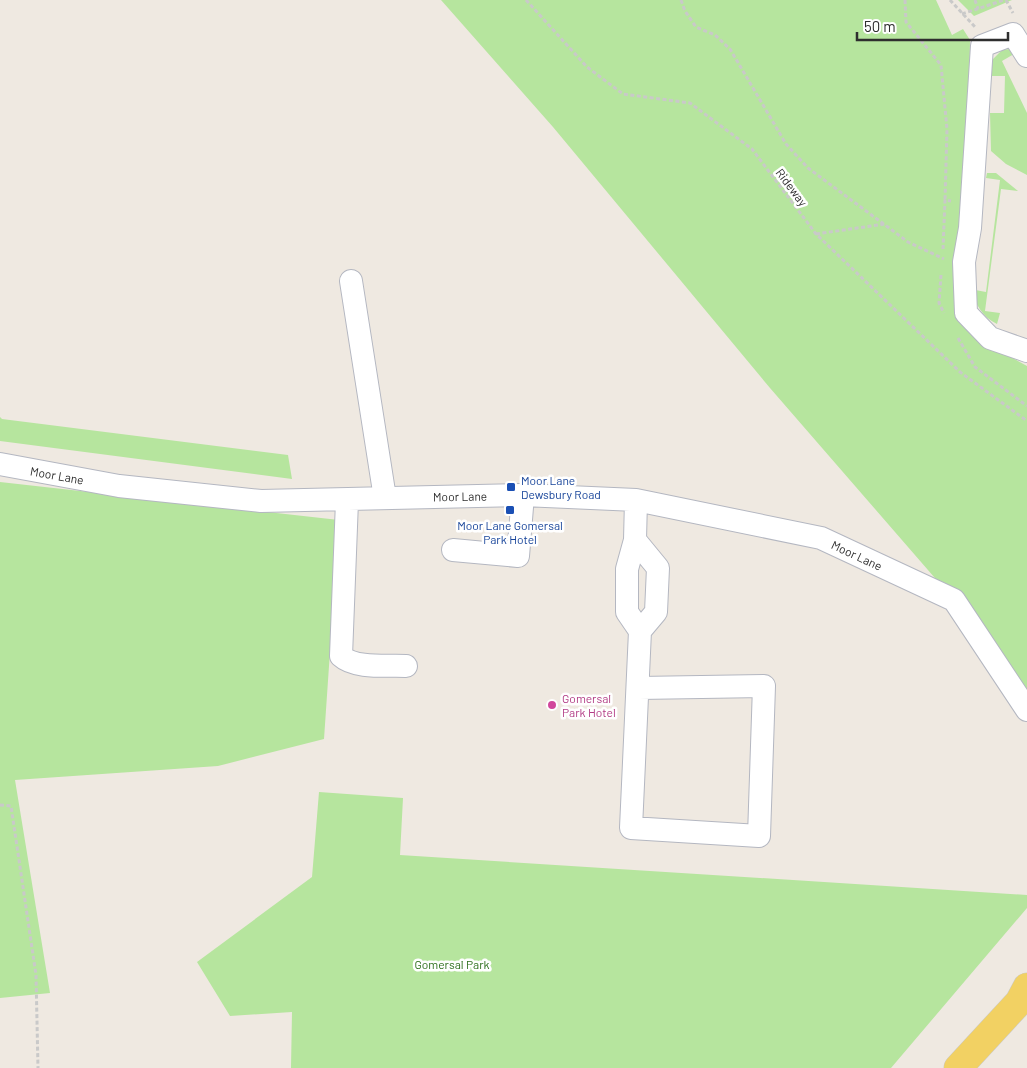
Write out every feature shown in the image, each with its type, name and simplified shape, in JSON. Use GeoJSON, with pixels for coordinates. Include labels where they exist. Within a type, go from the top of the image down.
{"type":"FeatureCollection","features":[{"type":"Feature","properties":{"kind":"main road"},"geometry":{"type":"LineString","coordinates":[[958,1068],[1019,1002],[1027,987]]}},
{"type":"Feature","properties":{"kind":"street"},"geometry":{"type":"LineString","coordinates":[[1027,56],[1013,34],[982,46],[970,228],[964,262],[966,313],[990,338],[1027,351]]}},
{"type":"Feature","properties":{"kind":"street"},"geometry":{"type":"LineString","coordinates":[[351,281],[385,498]]}},
{"type":"Feature","properties":{"kind":"street","name":"Moor Lane"},"geometry":{"type":"LineString","coordinates":[[0,464],[119,486],[261,502],[523,495],[636,500],[821,538],[954,600],[1027,710]]}},
{"type":"Feature","properties":{"kind":"street"},"geometry":{"type":"LineString","coordinates":[[453,550],[518,556],[523,495]]}},
{"type":"Feature","properties":{"kind":"street"},"geometry":{"type":"LineString","coordinates":[[636,500],[635,540],[627,569],[627,612],[640,631],[639,688],[631,828],[759,836],[764,686],[639,688]]}},
{"type":"Feature","properties":{"kind":"street"},"geometry":{"type":"LineString","coordinates":[[346,501],[341,656],[345,660],[358,663],[406,666]]}},
{"type":"Feature","properties":{"kind":"street"},"geometry":{"type":"LineString","coordinates":[[635,540],[658,568],[656,612],[640,631]]}},
{"type":"Feature","properties":{"kind":"path","name":"Rideway"},"geometry":{"type":"LineString","coordinates":[[526,0],[587,67],[623,94],[690,103],[752,149],[816,234],[960,372],[1027,421]]}},
{"type":"Feature","properties":{"kind":"path"},"geometry":{"type":"LineString","coordinates":[[681,0],[685,12],[696,27],[715,34],[730,49],[786,144],[808,168],[908,242],[943,258]]}},
{"type":"Feature","properties":{"kind":"path"},"geometry":{"type":"LineString","coordinates":[[905,0],[906,22],[941,66],[947,128],[944,200]]}},
{"type":"Feature","properties":{"kind":"path"},"geometry":{"type":"LineString","coordinates":[[950,0],[992,42]]}},
{"type":"Feature","properties":{"kind":"path"},"geometry":{"type":"LineString","coordinates":[[975,0],[978,9]]}},
{"type":"Feature","properties":{"kind":"path"},"geometry":{"type":"LineString","coordinates":[[962,14],[1004,0]]}},
{"type":"Feature","properties":{"kind":"path"},"geometry":{"type":"LineString","coordinates":[[816,234],[886,224]]}},
{"type":"Feature","properties":{"kind":"path"},"geometry":{"type":"LineString","coordinates":[[0,805],[11,806],[16,834],[36,975],[38,1068]]}},
{"type":"Feature","properties":{"kind":"green space"},"geometry":{"type":"Polygon","coordinates":[[[441,0],[936,0],[952,35],[963,29],[970,40],[969,128],[972,336],[1027,366],[1027,709],[954,600],[770,388],[553,127],[441,0]]]}},
{"type":"Feature","properties":{"kind":"green space"},"geometry":{"type":"Polygon","coordinates":[[[958,0],[1012,0],[974,16],[958,0]]]}},
{"type":"Feature","properties":{"kind":"green space"},"geometry":{"type":"Polygon","coordinates":[[[1010,49],[1014,54],[1002,61],[1027,113],[1027,175],[1006,164],[991,151],[990,113],[1004,113],[1005,76],[990,76],[989,63],[1002,50],[1010,49]]]}},
{"type":"Feature","properties":{"kind":"green space"},"geometry":{"type":"Polygon","coordinates":[[[987,173],[996,173],[1018,191],[1001,189],[985,311],[1000,313],[997,324],[987,318],[980,310],[970,289],[986,292],[1000,180],[986,178],[987,173]]]}},
{"type":"Feature","properties":{"kind":"green space"},"geometry":{"type":"Polygon","coordinates":[[[0,417],[2,419],[288,455],[292,479],[0,441],[0,417]]]}},
{"type":"Feature","properties":{"kind":"green space"},"geometry":{"type":"Polygon","coordinates":[[[0,482],[339,520],[324,739],[218,766],[15,780],[50,993],[0,998],[0,482]]]}},
{"type":"Feature","properties":{"kind":"green space","name":"Gomersal Park"},"geometry":{"type":"Polygon","coordinates":[[[319,792],[403,798],[400,855],[1027,895],[1027,908],[891,1068],[291,1068],[292,1012],[230,1016],[197,962],[312,877],[319,792]]]}},
{"type":"Feature","properties":{"kind":"place","name":"Moor Lane Dewsbury Road"},"geometry":{"type":"Point","coordinates":[511,487]}},
{"type":"Feature","properties":{"kind":"place","name":"Moor Lane Gomersal Park Hotel"},"geometry":{"type":"Point","coordinates":[510,510]}},
{"type":"Feature","properties":{"kind":"place","name":"Gomersal Park Hotel"},"geometry":{"type":"Point","coordinates":[552,705]}}]}
